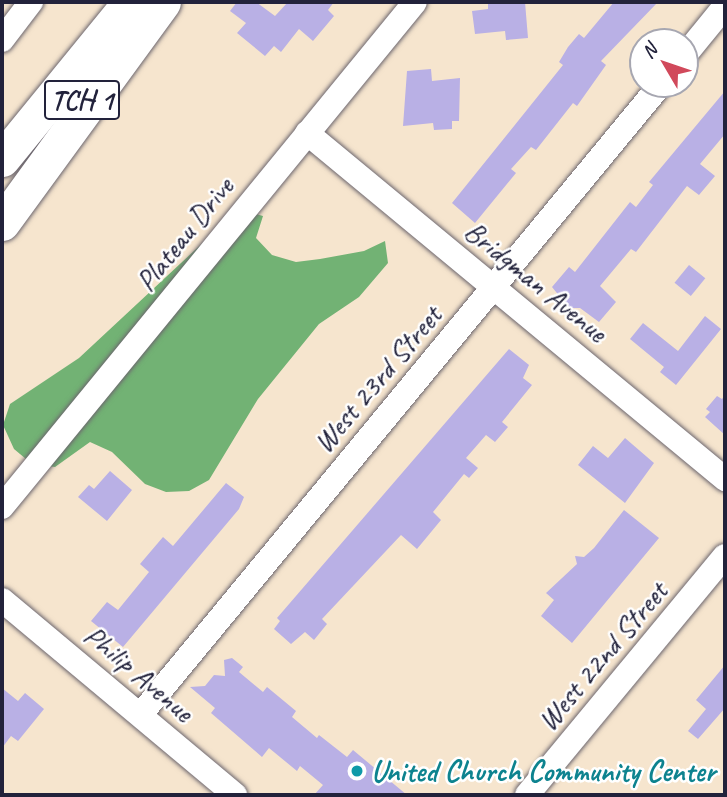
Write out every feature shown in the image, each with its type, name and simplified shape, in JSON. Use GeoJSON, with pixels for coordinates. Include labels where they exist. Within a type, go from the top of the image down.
{"type":"FeatureCollection","features":[{"type":"Feature","properties":{"kind":"highway","name":"TCH 1"},"geometry":{"type":"LineString","coordinates":[[2,159],[130,2]]}},
{"type":"Feature","properties":{"kind":"highway","name":"TCH 1"},"geometry":{"type":"LineString","coordinates":[[2,199],[162,2]]}},
{"type":"Feature","properties":{"kind":"highway"},"geometry":{"type":"LineString","coordinates":[[2,223],[162,2]]}},
{"type":"Feature","properties":{"kind":"street"},"geometry":{"type":"LineString","coordinates":[[3,36],[31,2]]}},
{"type":"Feature","properties":{"kind":"street","name":"Plateau Drive"},"geometry":{"type":"LineString","coordinates":[[2,507],[415,2]]}},
{"type":"Feature","properties":{"kind":"street"},"geometry":{"type":"LineString","coordinates":[[699,38],[725,6]]}},
{"type":"Feature","properties":{"kind":"street","name":"West 23rd Street"},"geometry":{"type":"LineString","coordinates":[[141,714],[650,98]]}},
{"type":"Feature","properties":{"kind":"street","name":"Bridgman Avenue"},"geometry":{"type":"LineString","coordinates":[[307,133],[725,479]]}},
{"type":"Feature","properties":{"kind":"street","name":"West 22nd Street"},"geometry":{"type":"LineString","coordinates":[[527,795],[725,556]]}},
{"type":"Feature","properties":{"kind":"street","name":"Philip Avenue"},"geometry":{"type":"LineString","coordinates":[[2,600],[235,795]]}},
{"type":"Feature","properties":{"kind":"green space"},"geometry":{"type":"Polygon","coordinates":[[[239,209],[263,216],[256,238],[272,255],[296,262],[364,251],[385,241],[388,263],[359,297],[319,324],[258,399],[209,480],[189,491],[166,492],[145,484],[112,452],[90,442],[55,467],[32,464],[14,449],[3,425],[10,404],[79,358],[239,209]]]}},
{"type":"Feature","properties":{"kind":"building"},"geometry":{"type":"Polygon","coordinates":[[[237,2],[256,2],[275,16],[288,2],[334,2],[328,10],[334,16],[313,41],[299,29],[281,52],[274,46],[265,56],[237,33],[246,23],[230,11],[237,2]]]}},
{"type":"Feature","properties":{"kind":"building"},"geometry":{"type":"Polygon","coordinates":[[[488,2],[525,2],[528,38],[506,40],[505,31],[475,34],[472,11],[488,9],[488,2]]]}},
{"type":"Feature","properties":{"kind":"building"},"geometry":{"type":"Polygon","coordinates":[[[614,2],[658,2],[633,28],[629,28],[629,32],[601,61],[606,65],[577,106],[573,103],[536,150],[531,147],[511,169],[516,173],[475,223],[452,203],[563,65],[559,62],[568,47],[579,34],[584,38],[614,2]]]}},
{"type":"Feature","properties":{"kind":"building"},"geometry":{"type":"Polygon","coordinates":[[[431,69],[432,81],[460,78],[459,121],[452,121],[452,129],[434,130],[433,123],[403,126],[407,71],[431,69]]]}},
{"type":"Feature","properties":{"kind":"building"},"geometry":{"type":"Polygon","coordinates":[[[725,91],[725,134],[700,164],[715,176],[699,195],[687,186],[636,252],[631,249],[600,286],[616,302],[599,322],[580,308],[569,308],[552,287],[569,267],[575,272],[630,202],[636,207],[653,185],[649,182],[725,91]]]}},
{"type":"Feature","properties":{"kind":"building"},"geometry":{"type":"Polygon","coordinates":[[[689,265],[705,278],[691,296],[675,283],[689,265]]]}},
{"type":"Feature","properties":{"kind":"building"},"geometry":{"type":"Polygon","coordinates":[[[705,316],[721,329],[676,385],[660,372],[664,367],[630,339],[643,323],[678,351],[705,316]]]}},
{"type":"Feature","properties":{"kind":"building"},"geometry":{"type":"Polygon","coordinates":[[[509,349],[529,365],[523,378],[532,385],[502,422],[508,427],[495,442],[486,435],[466,458],[478,468],[469,478],[464,474],[433,512],[441,520],[417,549],[401,535],[322,619],[327,624],[314,640],[305,632],[291,644],[274,629],[280,621],[277,618],[509,349]]]}},
{"type":"Feature","properties":{"kind":"building"},"geometry":{"type":"Polygon","coordinates":[[[725,395],[725,435],[705,417],[710,412],[706,409],[717,396],[722,399],[725,395]]]}},
{"type":"Feature","properties":{"kind":"building"},"geometry":{"type":"Polygon","coordinates":[[[625,438],[654,463],[625,503],[578,465],[593,446],[608,458],[625,438]]]}},
{"type":"Feature","properties":{"kind":"building"},"geometry":{"type":"Polygon","coordinates":[[[110,471],[132,490],[107,521],[78,497],[89,485],[94,489],[110,471]]]}},
{"type":"Feature","properties":{"kind":"building"},"geometry":{"type":"Polygon","coordinates":[[[226,483],[244,497],[239,509],[123,647],[91,621],[107,602],[118,610],[149,572],[140,564],[163,537],[173,546],[226,483]]]}},
{"type":"Feature","properties":{"kind":"building"},"geometry":{"type":"Polygon","coordinates":[[[624,510],[659,538],[572,643],[541,616],[554,600],[546,593],[577,564],[575,556],[584,557],[594,548],[624,510]]]}},
{"type":"Feature","properties":{"kind":"building"},"geometry":{"type":"Polygon","coordinates":[[[232,658],[243,667],[239,672],[263,692],[267,687],[296,711],[292,717],[317,738],[319,735],[347,757],[353,750],[407,795],[314,795],[323,785],[300,766],[297,771],[269,748],[262,757],[211,713],[215,708],[190,687],[205,686],[214,675],[225,676],[224,660],[232,658]]]}},
{"type":"Feature","properties":{"kind":"building"},"geometry":{"type":"Polygon","coordinates":[[[725,665],[725,708],[698,739],[688,731],[706,709],[696,700],[725,665]]]}},
{"type":"Feature","properties":{"kind":"building"},"geometry":{"type":"Polygon","coordinates":[[[2,688],[18,701],[25,693],[44,709],[18,741],[11,736],[2,748],[2,688]]]}},
{"type":"Feature","properties":{"kind":"place","name":"United Church Community Center"},"geometry":{"type":"Point","coordinates":[357,771]}}]}
